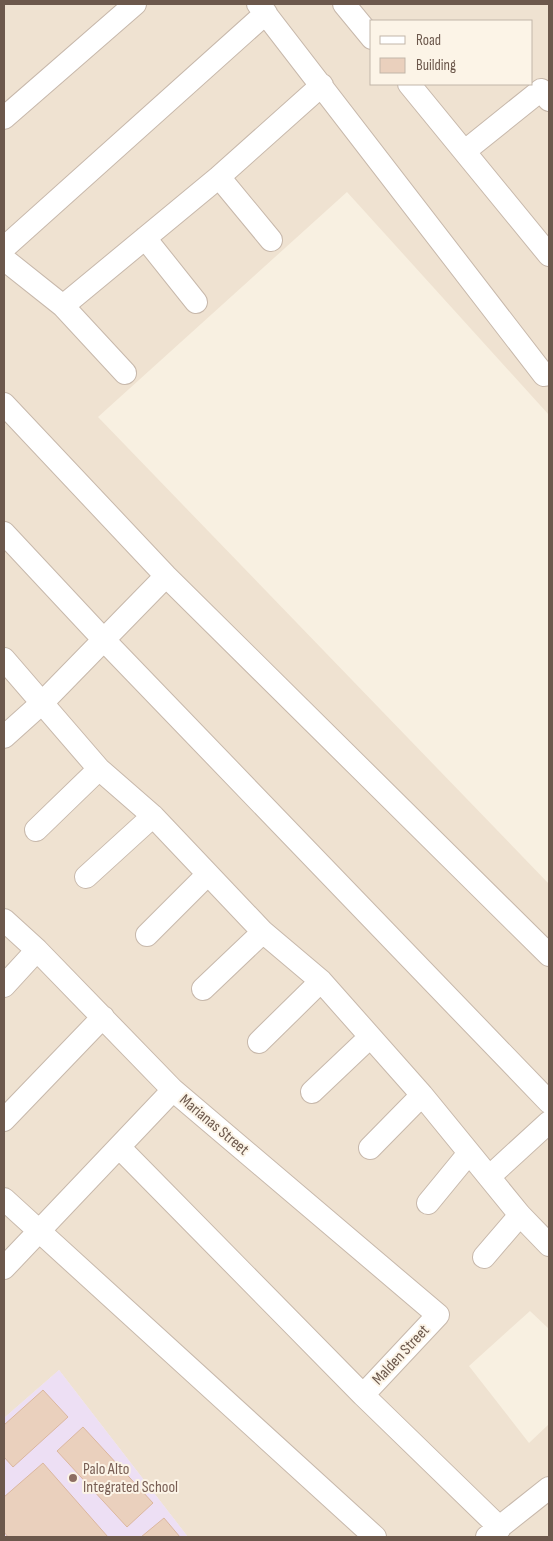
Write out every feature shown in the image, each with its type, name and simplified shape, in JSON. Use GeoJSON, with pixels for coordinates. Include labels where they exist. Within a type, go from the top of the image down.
{"type":"FeatureCollection","features":[{"type":"Feature","properties":{"kind":"street"},"geometry":{"type":"LineString","coordinates":[[4,118],[135,4]]}},
{"type":"Feature","properties":{"kind":"street"},"geometry":{"type":"LineString","coordinates":[[344,4],[370,36]]}},
{"type":"Feature","properties":{"kind":"street"},"geometry":{"type":"LineString","coordinates":[[4,248],[262,9],[544,375]]}},
{"type":"Feature","properties":{"kind":"street"},"geometry":{"type":"LineString","coordinates":[[63,306],[219,177],[322,85]]}},
{"type":"Feature","properties":{"kind":"street"},"geometry":{"type":"LineString","coordinates":[[410,85],[549,255]]}},
{"type":"Feature","properties":{"kind":"street"},"geometry":{"type":"LineString","coordinates":[[465,152],[547,92]]}},
{"type":"Feature","properties":{"kind":"street"},"geometry":{"type":"LineString","coordinates":[[219,177],[271,240]]}},
{"type":"Feature","properties":{"kind":"street"},"geometry":{"type":"LineString","coordinates":[[145,238],[196,302]]}},
{"type":"Feature","properties":{"kind":"street"},"geometry":{"type":"LineString","coordinates":[[4,259],[63,306],[125,373]]}},
{"type":"Feature","properties":{"kind":"street"},"geometry":{"type":"LineString","coordinates":[[4,404],[166,576],[549,955]]}},
{"type":"Feature","properties":{"kind":"street"},"geometry":{"type":"LineString","coordinates":[[4,533],[104,640],[549,1102]]}},
{"type":"Feature","properties":{"kind":"street"},"geometry":{"type":"LineString","coordinates":[[4,737],[43,702],[166,576]]}},
{"type":"Feature","properties":{"kind":"street"},"geometry":{"type":"LineString","coordinates":[[4,659],[100,768],[153,816],[262,932],[320,981],[422,1095],[520,1215],[549,1245]]}},
{"type":"Feature","properties":{"kind":"street"},"geometry":{"type":"LineString","coordinates":[[36,830],[100,768]]}},
{"type":"Feature","properties":{"kind":"street"},"geometry":{"type":"LineString","coordinates":[[86,876],[153,816]]}},
{"type":"Feature","properties":{"kind":"street"},"geometry":{"type":"LineString","coordinates":[[147,935],[208,874]]}},
{"type":"Feature","properties":{"kind":"street","name":"Marianas Street"},"geometry":{"type":"LineString","coordinates":[[4,920],[103,1016],[173,1090],[438,1315]]}},
{"type":"Feature","properties":{"kind":"street"},"geometry":{"type":"LineString","coordinates":[[203,989],[262,932]]}},
{"type":"Feature","properties":{"kind":"street"},"geometry":{"type":"LineString","coordinates":[[4,986],[37,950]]}},
{"type":"Feature","properties":{"kind":"street"},"geometry":{"type":"LineString","coordinates":[[259,1042],[320,981]]}},
{"type":"Feature","properties":{"kind":"street"},"geometry":{"type":"LineString","coordinates":[[4,1120],[103,1016]]}},
{"type":"Feature","properties":{"kind":"street"},"geometry":{"type":"LineString","coordinates":[[312,1092],[370,1037]]}},
{"type":"Feature","properties":{"kind":"street"},"geometry":{"type":"LineString","coordinates":[[4,1268],[38,1229],[120,1148],[173,1090]]}},
{"type":"Feature","properties":{"kind":"street"},"geometry":{"type":"LineString","coordinates":[[370,1148],[422,1095]]}},
{"type":"Feature","properties":{"kind":"street"},"geometry":{"type":"LineString","coordinates":[[489,1177],[549,1122]]}},
{"type":"Feature","properties":{"kind":"street"},"geometry":{"type":"LineString","coordinates":[[120,1148],[364,1395],[493,1532],[549,1488]]}},
{"type":"Feature","properties":{"kind":"street"},"geometry":{"type":"LineString","coordinates":[[428,1203],[469,1153]]}},
{"type":"Feature","properties":{"kind":"street"},"geometry":{"type":"LineString","coordinates":[[4,1198],[375,1537]]}},
{"type":"Feature","properties":{"kind":"street"},"geometry":{"type":"LineString","coordinates":[[484,1257],[520,1215]]}},
{"type":"Feature","properties":{"kind":"street","name":"Malden Street"},"geometry":{"type":"LineString","coordinates":[[364,1395],[438,1315]]}},
{"type":"Feature","properties":{"kind":"shaded area"},"geometry":{"type":"Polygon","coordinates":[[[4,4],[549,4],[549,415],[347,192],[98,417],[549,884],[549,1329],[530,1311],[469,1366],[529,1443],[549,1424],[549,1537],[188,1537],[59,1370],[4,1418],[4,4]]]}},
{"type":"Feature","properties":{"kind":"shaded area","name":"Palo Alto Integrated School"},"geometry":{"type":"Polygon","coordinates":[[[59,1370],[188,1537],[4,1537],[4,1418],[59,1370]]]}},
{"type":"Feature","properties":{"kind":"building"},"geometry":{"type":"Polygon","coordinates":[[[43,1390],[68,1417],[13,1467],[4,1457],[4,1425],[43,1390]]]}},
{"type":"Feature","properties":{"kind":"building"},"geometry":{"type":"Polygon","coordinates":[[[83,1427],[153,1503],[127,1527],[57,1451],[83,1427]]]}},
{"type":"Feature","properties":{"kind":"building"},"geometry":{"type":"Polygon","coordinates":[[[43,1463],[108,1537],[8,1537],[4,1532],[4,1497],[43,1463]]]}},
{"type":"Feature","properties":{"kind":"building"},"geometry":{"type":"Polygon","coordinates":[[[164,1518],[180,1537],[141,1537],[164,1518]]]}},
{"type":"Feature","properties":{"kind":"place","name":"Palo Alto Integrated School"},"geometry":{"type":"Point","coordinates":[73,1478]}}]}
